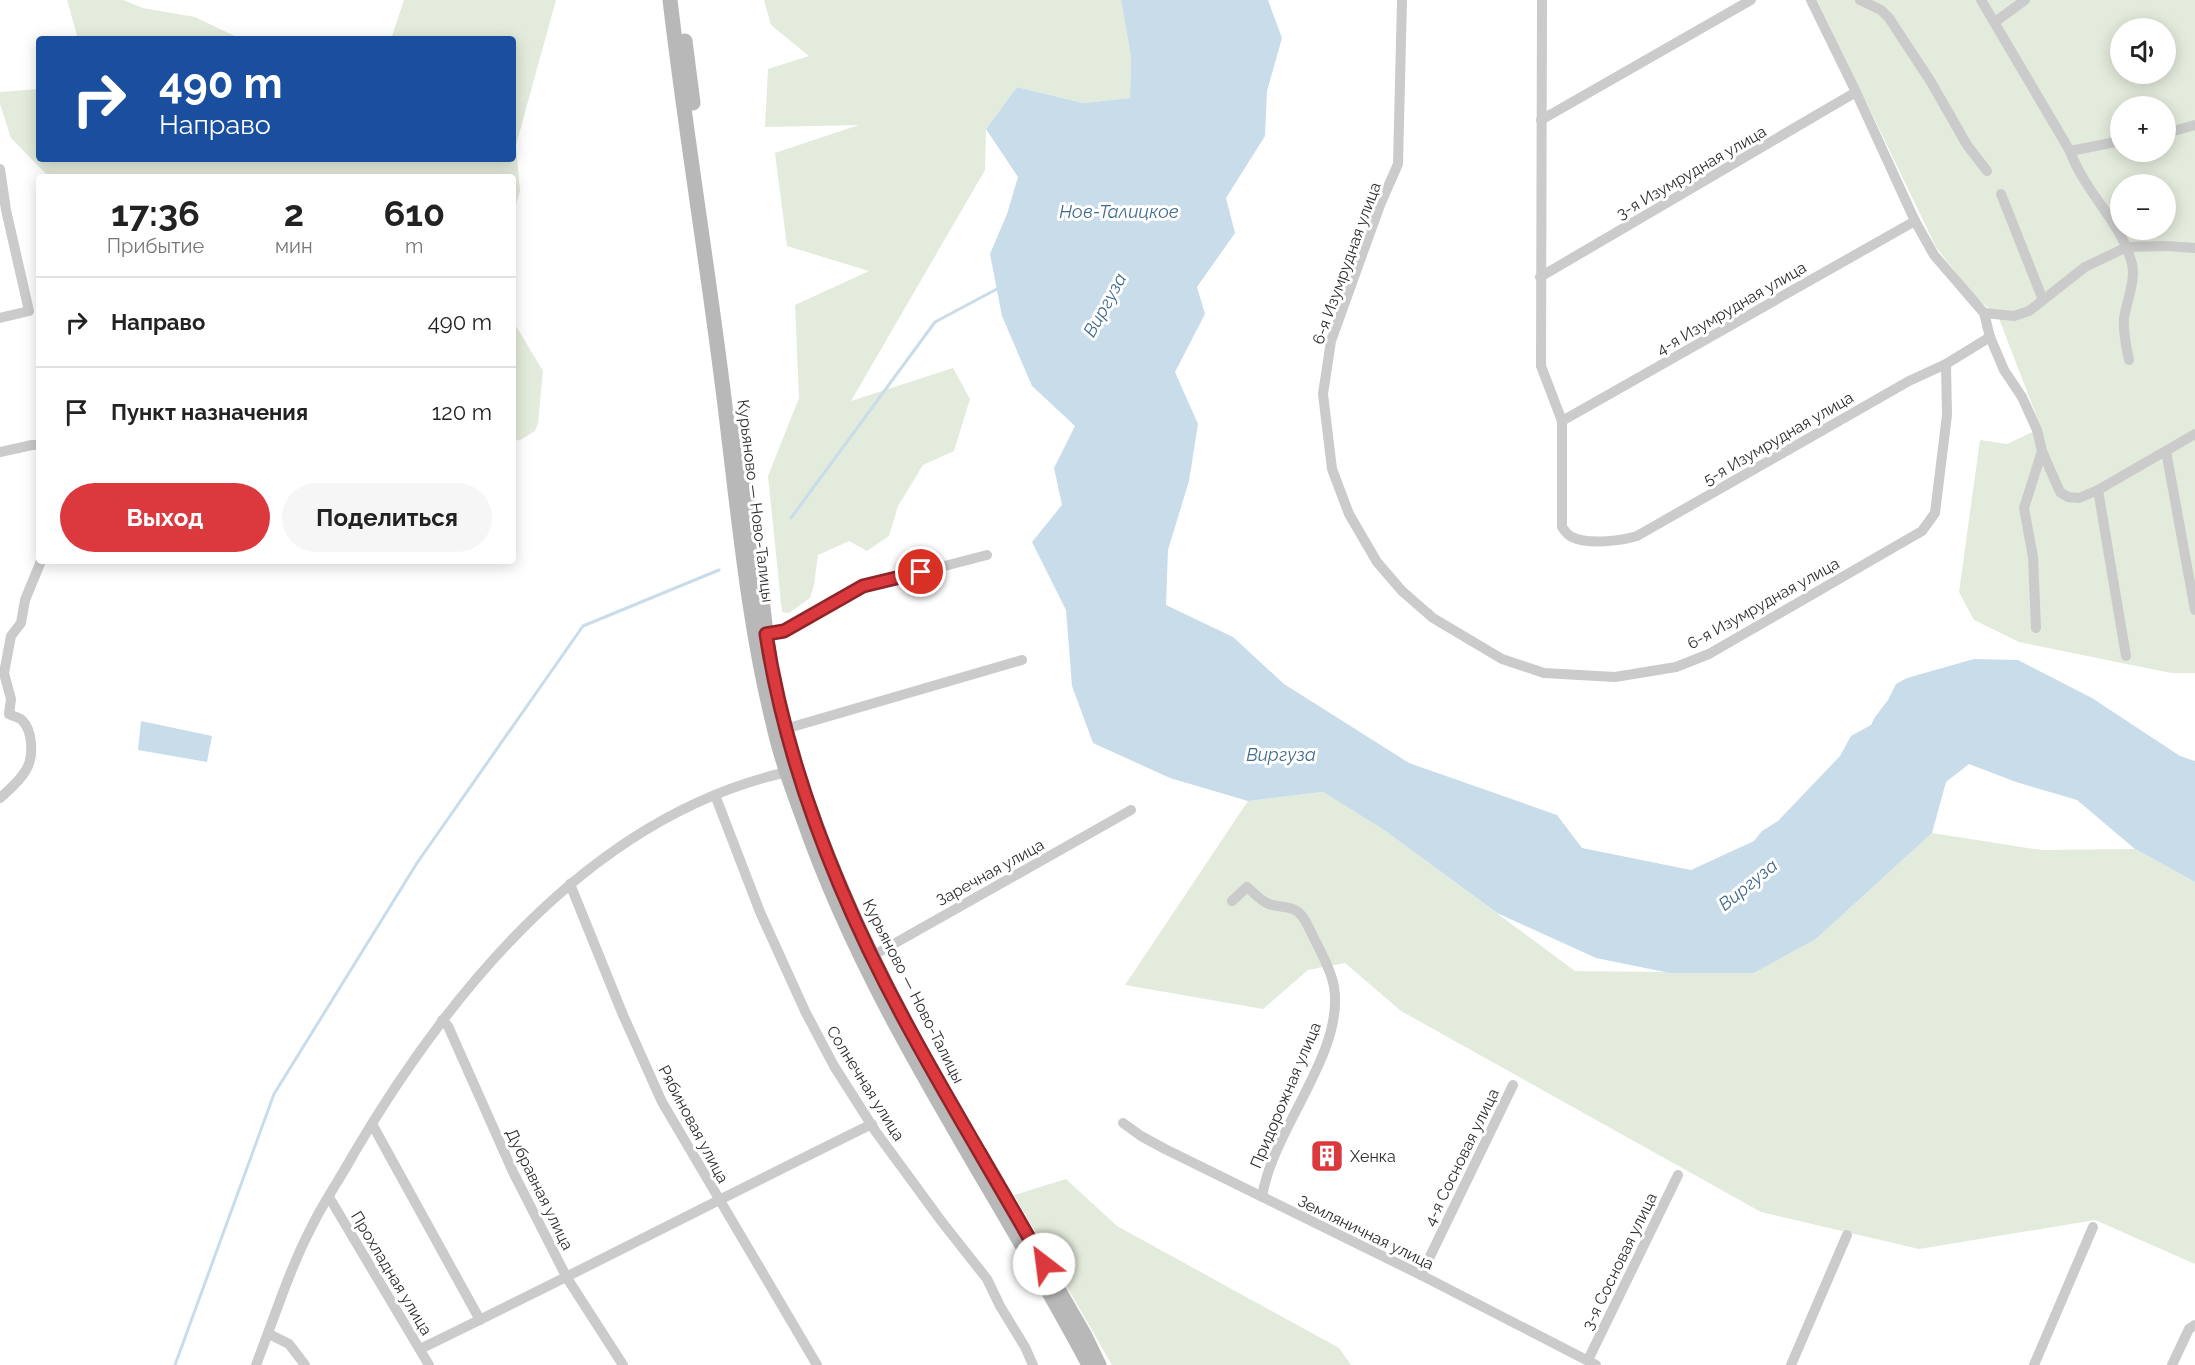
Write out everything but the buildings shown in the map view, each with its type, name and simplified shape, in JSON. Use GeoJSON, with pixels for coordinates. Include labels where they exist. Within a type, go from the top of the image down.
{"type":"FeatureCollection","features":[{"type":"Feature","properties":{"kind":"main road","name":"Курьяново — Ново-Талицы"},"geometry":{"type":"LineString","coordinates":[[670,0],[755,638],[775,732],[787,772],[825,873],[868,958],[1074,1316],[1099,1365]]}},
{"type":"Feature","properties":{"kind":"main road","name":"Курьяново — Ново-Талицы"},"geometry":{"type":"LineString","coordinates":[[680,0],[766,634],[785,729],[814,816],[868,958],[910,1055],[1089,1365]]}},
{"type":"Feature","properties":{"kind":"street","name":"6-я Изумрудная улица"},"geometry":{"type":"LineString","coordinates":[[1402,0],[1398,164],[1380,205],[1331,341],[1323,393],[1332,469],[1349,514],[1377,562],[1402,591],[1433,618],[1502,659],[1544,673],[1615,677],[1676,667],[1709,654],[1922,531],[1935,513],[1947,415],[1946,364]]}},
{"type":"Feature","properties":{"kind":"street"},"geometry":{"type":"LineString","coordinates":[[1542,0],[1541,366],[1562,421]]}},
{"type":"Feature","properties":{"kind":"street"},"geometry":{"type":"LineString","coordinates":[[1541,120],[1751,0]]}},
{"type":"Feature","properties":{"kind":"street"},"geometry":{"type":"LineString","coordinates":[[1811,0],[1915,221],[1934,255],[1984,313],[1990,337],[2004,370],[2022,397],[2060,492],[2068,497],[2079,498],[2098,490],[2195,434]]}},
{"type":"Feature","properties":{"kind":"street"},"geometry":{"type":"LineString","coordinates":[[1860,0],[1881,10],[1889,18],[1931,82],[1967,145],[1987,171]]}},
{"type":"Feature","properties":{"kind":"street"},"geometry":{"type":"LineString","coordinates":[[1981,0],[2070,151],[2076,168],[2127,247],[2133,267],[2124,318],[2124,336],[2129,360]]}},
{"type":"Feature","properties":{"kind":"street"},"geometry":{"type":"LineString","coordinates":[[1995,22],[2025,0]]}},
{"type":"Feature","properties":{"kind":"street","name":"3-я Изумрудная улица"},"geometry":{"type":"LineString","coordinates":[[1540,277],[1856,92]]}},
{"type":"Feature","properties":{"kind":"street"},"geometry":{"type":"LineString","coordinates":[[2176,130],[2195,125]]}},
{"type":"Feature","properties":{"kind":"street"},"geometry":{"type":"LineString","coordinates":[[2070,151],[2110,143]]}},
{"type":"Feature","properties":{"kind":"street"},"geometry":{"type":"LineString","coordinates":[[0,169],[3,211],[29,310],[0,318]]}},
{"type":"Feature","properties":{"kind":"street"},"geometry":{"type":"LineString","coordinates":[[2001,194],[2043,300]]}},
{"type":"Feature","properties":{"kind":"street","name":"4-я Изумрудная улица"},"geometry":{"type":"LineString","coordinates":[[1562,421],[1915,221]]}},
{"type":"Feature","properties":{"kind":"street"},"geometry":{"type":"LineString","coordinates":[[1984,313],[2014,316],[2029,311],[2085,267],[2127,247],[2195,248]]}},
{"type":"Feature","properties":{"kind":"street","name":"5-я Изумрудная улица"},"geometry":{"type":"LineString","coordinates":[[1562,421],[1562,527],[1574,538],[1616,542],[1637,536],[1909,381],[1946,364],[1990,337]]}},
{"type":"Feature","properties":{"kind":"street"},"geometry":{"type":"LineString","coordinates":[[0,452],[36,445]]}},
{"type":"Feature","properties":{"kind":"street"},"geometry":{"type":"LineString","coordinates":[[2166,450],[2195,610]]}},
{"type":"Feature","properties":{"kind":"street"},"geometry":{"type":"LineString","coordinates":[[2036,628],[2033,557],[2024,508],[2042,451]]}},
{"type":"Feature","properties":{"kind":"street"},"geometry":{"type":"LineString","coordinates":[[2098,490],[2126,656]]}},
{"type":"Feature","properties":{"kind":"street"},"geometry":{"type":"LineString","coordinates":[[766,634],[784,631],[863,586],[987,555]]}},
{"type":"Feature","properties":{"kind":"street"},"geometry":{"type":"LineString","coordinates":[[0,798],[16,784],[28,768],[32,749],[28,731],[21,719],[9,714],[11,699],[4,673],[11,636],[21,623],[25,600],[40,564]]}},
{"type":"Feature","properties":{"kind":"street"},"geometry":{"type":"LineString","coordinates":[[785,729],[1022,660]]}},
{"type":"Feature","properties":{"kind":"street"},"geometry":{"type":"LineString","coordinates":[[256,1365],[312,1225],[372,1124],[406,1070],[442,1020],[508,945],[570,884],[645,832],[715,795],[754,780],[787,772]]}},
{"type":"Feature","properties":{"kind":"street","name":"Солнечная улица"},"geometry":{"type":"LineString","coordinates":[[715,795],[760,912],[805,1011],[834,1066],[942,1222],[987,1279],[1033,1365]]}},
{"type":"Feature","properties":{"kind":"street","name":"Заречная улица"},"geometry":{"type":"LineString","coordinates":[[868,958],[1131,810]]}},
{"type":"Feature","properties":{"kind":"street","name":"Рябиновая улица"},"geometry":{"type":"LineString","coordinates":[[570,884],[623,1015],[662,1102],[817,1365]]}},
{"type":"Feature","properties":{"kind":"street","name":"Придорожная улица"},"geometry":{"type":"LineString","coordinates":[[1232,901],[1247,887],[1267,903],[1281,907],[1287,906],[1301,914],[1322,954],[1334,986],[1333,1017],[1329,1037],[1270,1165],[1263,1197]]}},
{"type":"Feature","properties":{"kind":"street","name":"Дубравная улица"},"geometry":{"type":"LineString","coordinates":[[442,1020],[448,1026],[513,1172],[567,1278],[623,1365]]}},
{"type":"Feature","properties":{"kind":"street","name":"4-я Сосновая улица"},"geometry":{"type":"LineString","coordinates":[[1420,1275],[1513,1085]]}},
{"type":"Feature","properties":{"kind":"street","name":"Земляничная улица"},"geometry":{"type":"LineString","coordinates":[[1123,1123],[1165,1149],[1592,1363]]}},
{"type":"Feature","properties":{"kind":"street"},"geometry":{"type":"LineString","coordinates":[[372,1124],[480,1320]]}},
{"type":"Feature","properties":{"kind":"street"},"geometry":{"type":"LineString","coordinates":[[420,1349],[567,1278],[872,1124]]}},
{"type":"Feature","properties":{"kind":"street","name":"3-я Сосновая улица"},"geometry":{"type":"LineString","coordinates":[[1592,1363],[1678,1175]]}},
{"type":"Feature","properties":{"kind":"street","name":"Прохладная улица"},"geometry":{"type":"LineString","coordinates":[[329,1197],[429,1365]]}},
{"type":"Feature","properties":{"kind":"street"},"geometry":{"type":"LineString","coordinates":[[2034,1365],[2092,1227]]}},
{"type":"Feature","properties":{"kind":"street"},"geometry":{"type":"LineString","coordinates":[[1791,1365],[1847,1235]]}},
{"type":"Feature","properties":{"kind":"street"},"geometry":{"type":"LineString","coordinates":[[2172,1365],[2189,1329],[2195,1325]]}},
{"type":"Feature","properties":{"kind":"street"},"geometry":{"type":"LineString","coordinates":[[269,1334],[289,1344],[305,1365]]}},
{"type":"Feature","properties":{"kind":"green space"},"geometry":{"type":"Polygon","coordinates":[[[67,0],[123,0],[143,8],[195,17],[235,36],[77,36],[67,0]]]}},
{"type":"Feature","properties":{"kind":"green space"},"geometry":{"type":"Polygon","coordinates":[[[404,0],[556,0],[516,145],[516,36],[392,36],[404,0]]]}},
{"type":"Feature","properties":{"kind":"green space"},"geometry":{"type":"Polygon","coordinates":[[[764,0],[1121,0],[1131,57],[1130,98],[1083,103],[1017,87],[986,129],[985,170],[851,401],[953,368],[970,399],[954,451],[923,465],[898,506],[889,536],[867,551],[849,541],[818,555],[810,598],[789,613],[782,612],[768,476],[799,398],[795,305],[869,271],[787,246],[775,153],[859,125],[765,127],[768,69],[809,56],[771,25],[764,0]]]}},
{"type":"Feature","properties":{"kind":"green space"},"geometry":{"type":"Polygon","coordinates":[[[1817,0],[2195,0],[2195,673],[2171,673],[2019,642],[1974,620],[1959,592],[1980,440],[2007,444],[2041,428],[1998,316],[1975,297],[1936,247],[1817,0]]]}},
{"type":"Feature","properties":{"kind":"green space"},"geometry":{"type":"Polygon","coordinates":[[[36,89],[36,162],[516,162],[516,145],[520,191],[516,205],[516,174],[46,174],[11,138],[0,104],[0,92],[36,89]]]}},
{"type":"Feature","properties":{"kind":"green space"},"geometry":{"type":"Polygon","coordinates":[[[516,326],[543,371],[538,423],[535,431],[516,441],[516,326]]]}},
{"type":"Feature","properties":{"kind":"green space"},"geometry":{"type":"Polygon","coordinates":[[[1323,792],[1384,830],[1575,971],[1754,973],[1816,939],[1932,833],[2041,850],[2135,849],[2195,882],[2195,1264],[2095,1220],[1919,1249],[1761,1212],[1401,1011],[1345,963],[1308,970],[1263,1009],[1125,985],[1248,801],[1323,792]]]}},
{"type":"Feature","properties":{"kind":"green space"},"geometry":{"type":"Polygon","coordinates":[[[1066,1179],[1117,1226],[1339,1348],[1351,1365],[1112,1365],[1014,1195],[1066,1179]]]}},
{"type":"Feature","properties":{"kind":"water","name":"Нов-Талицкое"},"geometry":{"type":"Polygon","coordinates":[[[1121,0],[1268,0],[1282,38],[1267,91],[1265,136],[1226,198],[1235,233],[1197,287],[1205,314],[1175,372],[1198,424],[1189,481],[1168,550],[1166,605],[1233,637],[1284,684],[1409,763],[1557,815],[1582,848],[1691,870],[1754,841],[1762,831],[1778,821],[1840,756],[1851,736],[1871,725],[1896,684],[1907,678],[1974,659],[2018,660],[2092,698],[2180,756],[2195,761],[2195,882],[2135,849],[2077,800],[2016,782],[1969,764],[1946,782],[1932,833],[1816,939],[1754,973],[1670,973],[1596,958],[1497,913],[1384,830],[1323,792],[1248,801],[1170,778],[1093,743],[1072,686],[1066,610],[1032,542],[1062,505],[1054,468],[1075,426],[1032,386],[1002,316],[990,254],[1007,214],[1018,177],[986,129],[1017,87],[1083,103],[1130,98],[1131,57],[1121,0]]]}},
{"type":"Feature","properties":{"kind":"water"},"geometry":{"type":"Polygon","coordinates":[[[141,721],[212,736],[207,762],[138,750],[141,721]]]}},
{"type":"Feature","properties":{"kind":"waterway"},"geometry":{"type":"LineString","coordinates":[[791,518],[935,322],[997,289],[1000,291]]}},
{"type":"Feature","properties":{"kind":"waterway"},"geometry":{"type":"LineString","coordinates":[[175,1365],[274,1094],[417,863],[583,626],[719,570]]}},
{"type":"Feature","properties":{"kind":"place","name":"Хенка"},"geometry":{"type":"Point","coordinates":[1327,1156]}},
{"type":"Feature","properties":{"kind":"route"},"geometry":{"type":"LineString","coordinates":[[921,572],[863,586],[784,631],[766,634],[774,682],[785,729],[814,816],[838,879],[872,956],[910,1031],[1044,1264]]}},
{"type":"Feature","properties":{"kind":"water label","name":"Виргуза"},"geometry":{"type":"Point","coordinates":[1105,305]}},
{"type":"Feature","properties":{"kind":"water label","name":"Виргуза"},"geometry":{"type":"Point","coordinates":[1281,755]}},
{"type":"Feature","properties":{"kind":"water label","name":"Виргуза"},"geometry":{"type":"Point","coordinates":[1748,885]}}]}
